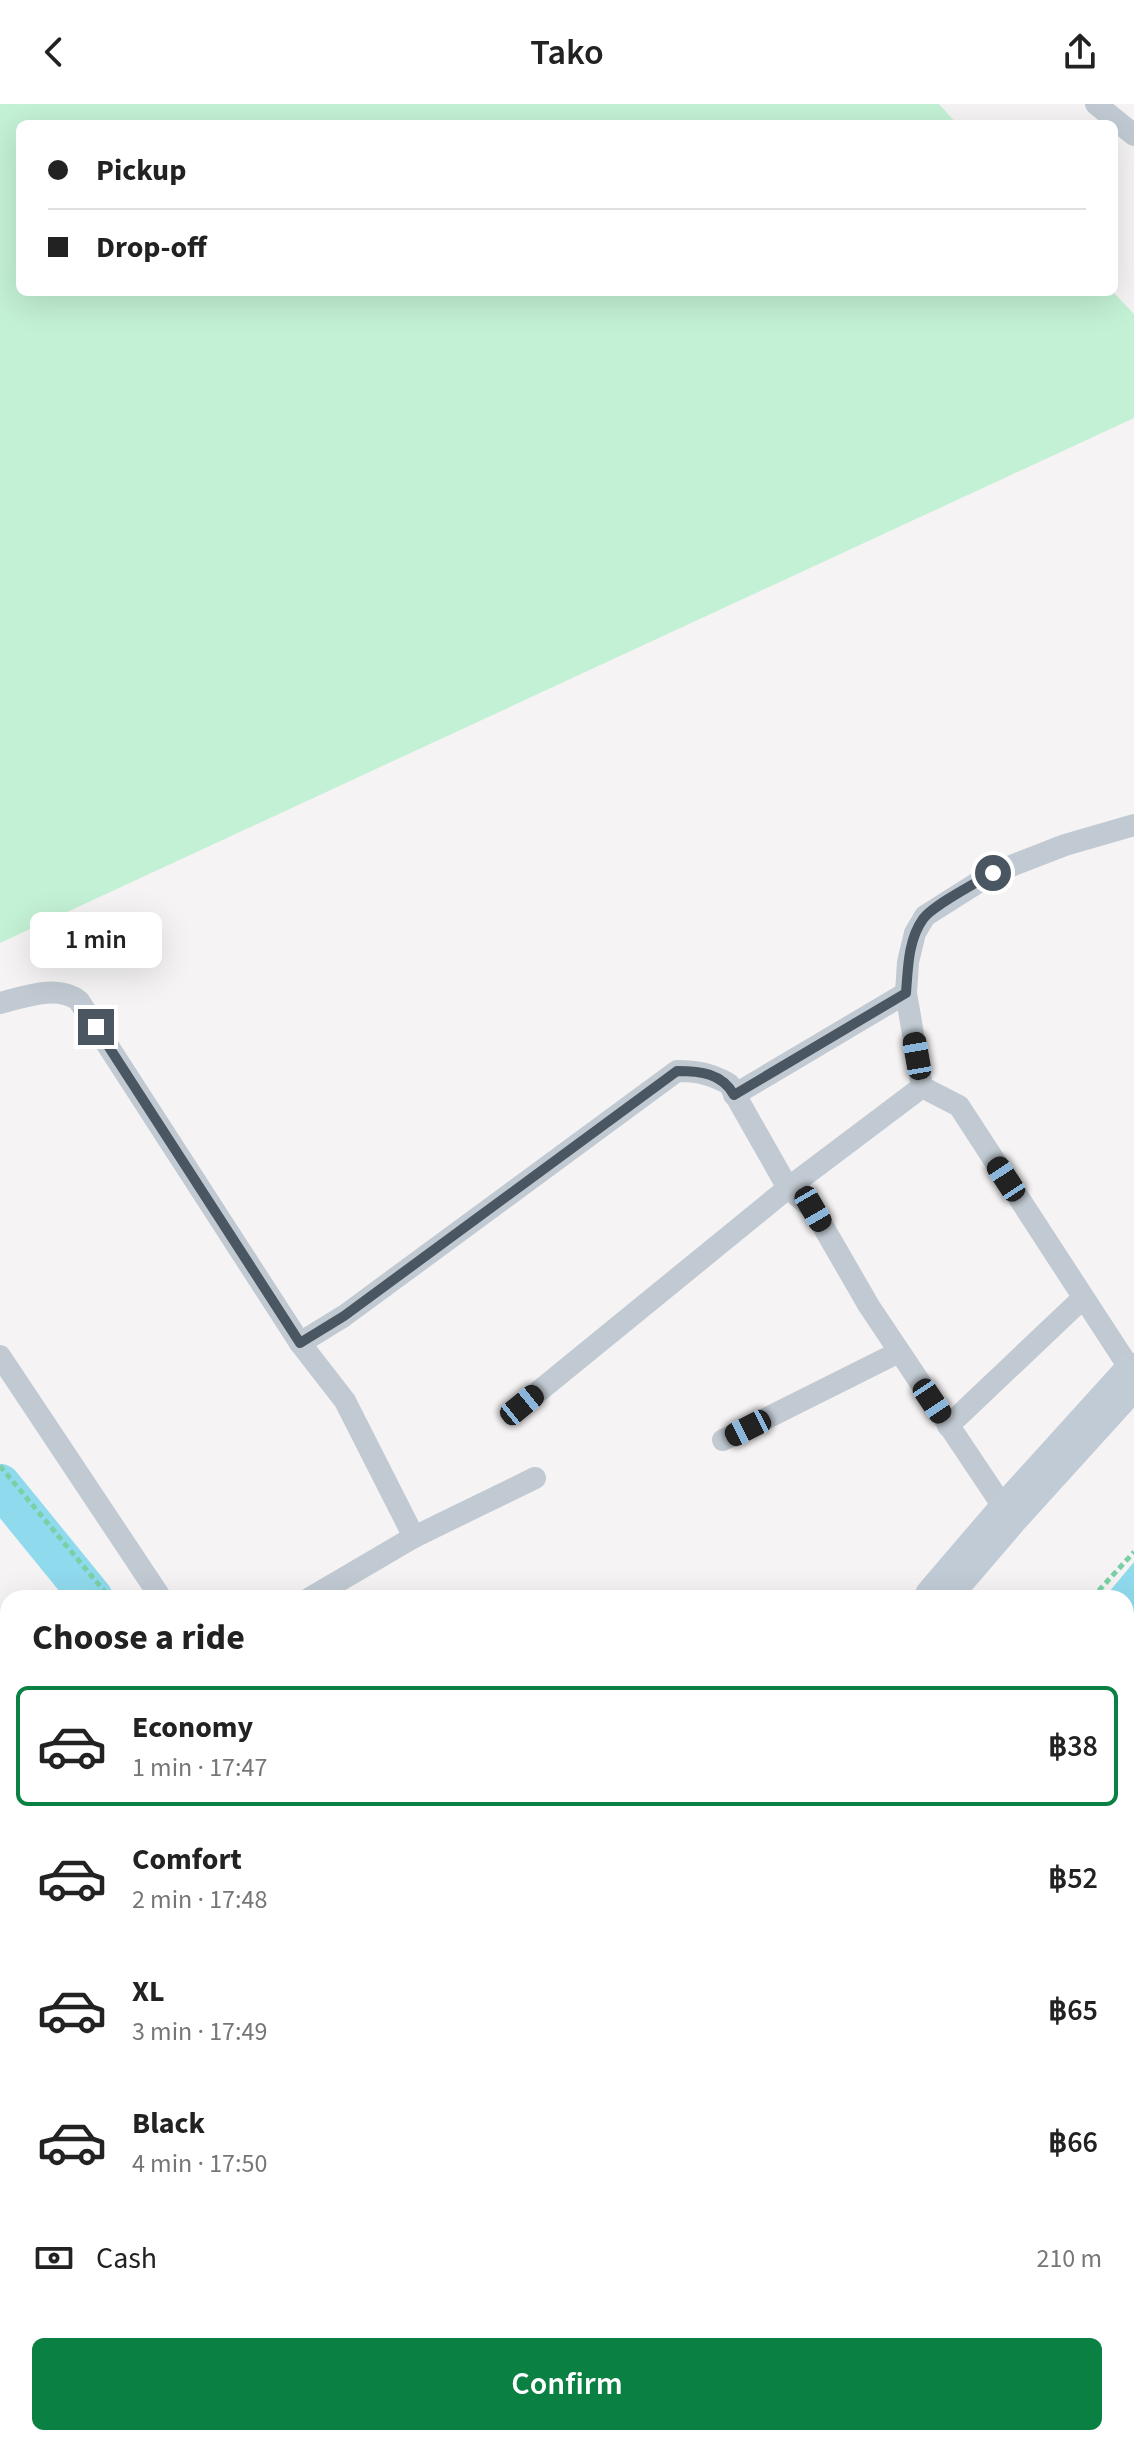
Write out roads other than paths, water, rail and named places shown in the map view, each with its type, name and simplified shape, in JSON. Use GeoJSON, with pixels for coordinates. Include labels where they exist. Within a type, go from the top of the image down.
{"type":"FeatureCollection","features":[{"type":"Feature","properties":{"kind":"main road"},"geometry":{"type":"LineString","coordinates":[[943,1590],[1134,1375]]}},
{"type":"Feature","properties":{"kind":"lane"},"geometry":{"type":"LineString","coordinates":[[1096,104],[1116,120]]}},
{"type":"Feature","properties":{"kind":"lane"},"geometry":{"type":"LineString","coordinates":[[1118,122],[1134,135]]}},
{"type":"Feature","properties":{"kind":"lane"},"geometry":{"type":"LineString","coordinates":[[922,1087],[906,993],[908,962],[915,933],[925,916],[993,873],[1065,845],[1134,825]]}},
{"type":"Feature","properties":{"kind":"lane"},"geometry":{"type":"LineString","coordinates":[[0,1003],[57,992],[70,994],[79,1001],[300,1343],[345,1401],[414,1537]]}},
{"type":"Feature","properties":{"kind":"lane"},"geometry":{"type":"LineString","coordinates":[[734,1095],[906,993]]}},
{"type":"Feature","properties":{"kind":"lane"},"geometry":{"type":"LineString","coordinates":[[300,1343],[344,1316],[677,1071],[713,1075],[729,1084],[788,1188],[813,1209],[869,1306],[1008,1514]]}},
{"type":"Feature","properties":{"kind":"lane"},"geometry":{"type":"LineString","coordinates":[[522,1405],[788,1188],[922,1087]]}},
{"type":"Feature","properties":{"kind":"lane"},"geometry":{"type":"LineString","coordinates":[[922,1087],[959,1106],[1134,1375]]}},
{"type":"Feature","properties":{"kind":"lane"},"geometry":{"type":"LineString","coordinates":[[948,1426],[1083,1298]]}},
{"type":"Feature","properties":{"kind":"lane"},"geometry":{"type":"LineString","coordinates":[[723,1440],[899,1352]]}},
{"type":"Feature","properties":{"kind":"lane"},"geometry":{"type":"LineString","coordinates":[[0,1356],[156,1590]]}},
{"type":"Feature","properties":{"kind":"lane"},"geometry":{"type":"LineString","coordinates":[[324,1590],[414,1537],[535,1478]]}},
{"type":"Feature","properties":{"kind":"water"},"geometry":{"type":"Polygon","coordinates":[[[1134,1562],[1134,1590],[1111,1590],[1134,1562]]]}},
{"type":"Feature","properties":{"kind":"waterway"},"geometry":{"type":"LineString","coordinates":[[0,1485],[85,1590]]}}]}
